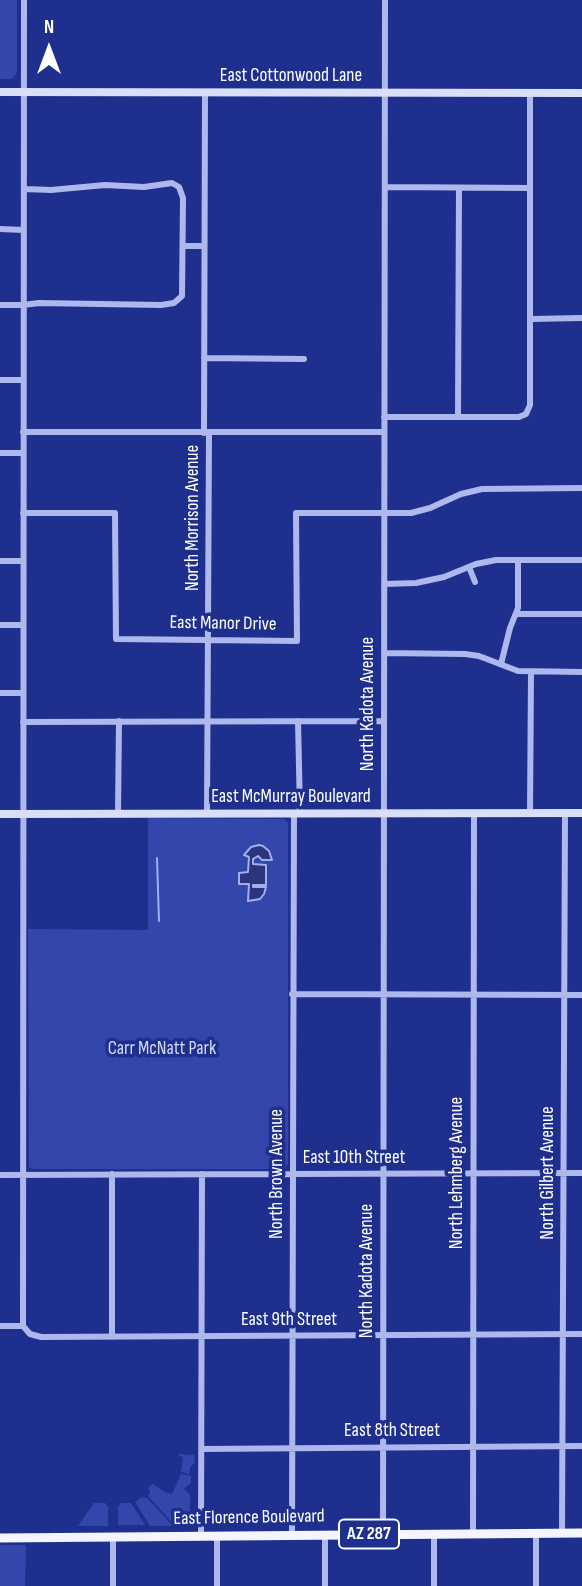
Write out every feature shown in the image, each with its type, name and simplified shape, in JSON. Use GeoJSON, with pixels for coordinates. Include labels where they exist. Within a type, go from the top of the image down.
{"type":"FeatureCollection","features":[{"type":"Feature","properties":{"kind":"main road","name":"East Cottonwood Lane"},"geometry":{"type":"LineString","coordinates":[[0,92],[582,93]]}},
{"type":"Feature","properties":{"kind":"main road","name":"East McMurray Boulevard"},"geometry":{"type":"LineString","coordinates":[[0,814],[582,813]]}},
{"type":"Feature","properties":{"kind":"main road","name":"East Florence Boulevard"},"geometry":{"type":"LineString","coordinates":[[0,1538],[582,1533]]}},
{"type":"Feature","properties":{"kind":"street"},"geometry":{"type":"LineString","coordinates":[[23,1326],[24,0]]}},
{"type":"Feature","properties":{"kind":"street","name":"North Kadota Avenue"},"geometry":{"type":"LineString","coordinates":[[383,1534],[385,0]]}},
{"type":"Feature","properties":{"kind":"street","name":"North Morrison Avenue"},"geometry":{"type":"LineString","coordinates":[[205,92],[207,813]]}},
{"type":"Feature","properties":{"kind":"street"},"geometry":{"type":"LineString","coordinates":[[384,417],[519,417],[526,414],[530,405],[530,93]]}},
{"type":"Feature","properties":{"kind":"street"},"geometry":{"type":"LineString","coordinates":[[0,305],[39,303],[161,306],[174,303],[182,296],[183,198],[179,187],[172,183],[144,187],[105,185],[51,190],[24,189]]}},
{"type":"Feature","properties":{"kind":"street"},"geometry":{"type":"LineString","coordinates":[[384,187],[530,188]]}},
{"type":"Feature","properties":{"kind":"street"},"geometry":{"type":"LineString","coordinates":[[458,417],[459,188]]}},
{"type":"Feature","properties":{"kind":"street"},"geometry":{"type":"LineString","coordinates":[[0,229],[24,230]]}},
{"type":"Feature","properties":{"kind":"street"},"geometry":{"type":"LineString","coordinates":[[183,246],[204,246]]}},
{"type":"Feature","properties":{"kind":"street"},"geometry":{"type":"LineString","coordinates":[[531,319],[582,318]]}},
{"type":"Feature","properties":{"kind":"street"},"geometry":{"type":"LineString","coordinates":[[204,358],[304,359]]}},
{"type":"Feature","properties":{"kind":"street"},"geometry":{"type":"LineString","coordinates":[[0,380],[23,380]]}},
{"type":"Feature","properties":{"kind":"street"},"geometry":{"type":"LineString","coordinates":[[23,432],[384,432]]}},
{"type":"Feature","properties":{"kind":"street"},"geometry":{"type":"LineString","coordinates":[[0,453],[23,453]]}},
{"type":"Feature","properties":{"kind":"street","name":"East Manor Drive"},"geometry":{"type":"LineString","coordinates":[[23,513],[115,513],[116,639],[297,641],[296,513],[411,513],[482,489],[582,488]]}},
{"type":"Feature","properties":{"kind":"street"},"geometry":{"type":"LineString","coordinates":[[384,584],[416,583],[496,560],[582,560]]}},
{"type":"Feature","properties":{"kind":"street"},"geometry":{"type":"LineString","coordinates":[[501,664],[518,608],[519,560]]}},
{"type":"Feature","properties":{"kind":"street"},"geometry":{"type":"LineString","coordinates":[[0,561],[23,561]]}},
{"type":"Feature","properties":{"kind":"street"},"geometry":{"type":"LineString","coordinates":[[470,567],[475,582]]}},
{"type":"Feature","properties":{"kind":"street"},"geometry":{"type":"LineString","coordinates":[[516,614],[582,614]]}},
{"type":"Feature","properties":{"kind":"street"},"geometry":{"type":"LineString","coordinates":[[0,625],[23,625]]}},
{"type":"Feature","properties":{"kind":"street"},"geometry":{"type":"LineString","coordinates":[[384,653],[465,654],[479,656],[519,671],[582,671]]}},
{"type":"Feature","properties":{"kind":"street"},"geometry":{"type":"LineString","coordinates":[[530,813],[531,672]]}},
{"type":"Feature","properties":{"kind":"street"},"geometry":{"type":"LineString","coordinates":[[0,693],[23,693]]}},
{"type":"Feature","properties":{"kind":"street"},"geometry":{"type":"LineString","coordinates":[[118,814],[119,721]]}},
{"type":"Feature","properties":{"kind":"street","name":"North Brown Avenue"},"geometry":{"type":"LineString","coordinates":[[292,1535],[292,994],[298,721]]}},
{"type":"Feature","properties":{"kind":"street"},"geometry":{"type":"LineString","coordinates":[[23,722],[384,721]]}},
{"type":"Feature","properties":{"kind":"street","name":"North Lehmberg Avenue"},"geometry":{"type":"LineString","coordinates":[[473,1534],[474,813]]}},
{"type":"Feature","properties":{"kind":"street","name":"North Gilbert Avenue"},"geometry":{"type":"LineString","coordinates":[[562,1533],[565,813]]}},
{"type":"Feature","properties":{"kind":"street"},"geometry":{"type":"LineString","coordinates":[[292,994],[582,995]]}},
{"type":"Feature","properties":{"kind":"street","name":"East 10th Street"},"geometry":{"type":"LineString","coordinates":[[0,1175],[582,1173]]}},
{"type":"Feature","properties":{"kind":"street"},"geometry":{"type":"LineString","coordinates":[[111,1174],[112,1337]]}},
{"type":"Feature","properties":{"kind":"street"},"geometry":{"type":"LineString","coordinates":[[201,1536],[202,1174]]}},
{"type":"Feature","properties":{"kind":"street","name":"East 9th Street"},"geometry":{"type":"LineString","coordinates":[[0,1326],[23,1326],[30,1334],[41,1337],[582,1334]]}},
{"type":"Feature","properties":{"kind":"street","name":"East 8th Street"},"geometry":{"type":"LineString","coordinates":[[202,1449],[582,1446]]}},
{"type":"Feature","properties":{"kind":"street"},"geometry":{"type":"LineString","coordinates":[[536,1533],[536,1586]]}},
{"type":"Feature","properties":{"kind":"street"},"geometry":{"type":"LineString","coordinates":[[325,1534],[325,1586]]}},
{"type":"Feature","properties":{"kind":"street"},"geometry":{"type":"LineString","coordinates":[[434,1534],[434,1586]]}},
{"type":"Feature","properties":{"kind":"street"},"geometry":{"type":"LineString","coordinates":[[217,1536],[217,1586]]}},
{"type":"Feature","properties":{"kind":"street"},"geometry":{"type":"LineString","coordinates":[[113,1537],[113,1586]]}},
{"type":"Feature","properties":{"kind":"green space"},"geometry":{"type":"Polygon","coordinates":[[[0,0],[17,0],[17,72],[11,79],[0,79],[0,0]]]}},
{"type":"Feature","properties":{"kind":"green space","name":"Carr McNatt Park"},"geometry":{"type":"Polygon","coordinates":[[[148,818],[284,819],[288,823],[288,1164],[284,1169],[29,1167],[28,929],[148,930],[148,818]]]}},
{"type":"Feature","properties":{"kind":"green space"},"geometry":{"type":"Polygon","coordinates":[[[179,1454],[194,1455],[195,1462],[189,1474],[181,1472],[183,1457],[179,1454]]]}},
{"type":"Feature","properties":{"kind":"green space"},"geometry":{"type":"Polygon","coordinates":[[[181,1474],[191,1476],[191,1483],[184,1489],[190,1495],[190,1511],[196,1521],[195,1525],[189,1527],[176,1527],[148,1496],[148,1488],[153,1484],[172,1494],[181,1474]]]}},
{"type":"Feature","properties":{"kind":"green space"},"geometry":{"type":"Polygon","coordinates":[[[142,1497],[147,1498],[173,1526],[150,1526],[135,1502],[142,1497]]]}},
{"type":"Feature","properties":{"kind":"green space"},"geometry":{"type":"Polygon","coordinates":[[[94,1503],[105,1503],[108,1507],[108,1526],[78,1526],[94,1503]]]}},
{"type":"Feature","properties":{"kind":"green space"},"geometry":{"type":"Polygon","coordinates":[[[121,1503],[131,1503],[145,1525],[118,1525],[118,1507],[121,1503]]]}},
{"type":"Feature","properties":{"kind":"green space"},"geometry":{"type":"Polygon","coordinates":[[[0,1545],[26,1545],[25,1586],[0,1586],[0,1545]]]}},
{"type":"Feature","properties":{"kind":"shaded area"},"geometry":{"type":"Polygon","coordinates":[[[259,845],[269,851],[272,860],[262,860],[258,856],[253,859],[253,864],[266,865],[266,885],[253,887],[266,887],[260,899],[248,901],[249,884],[239,884],[239,873],[248,872],[249,857],[244,855],[251,847],[259,845]]]}},
{"type":"Feature","properties":{"kind":"waterway"},"geometry":{"type":"LineString","coordinates":[[157,858],[159,921]]}}]}
